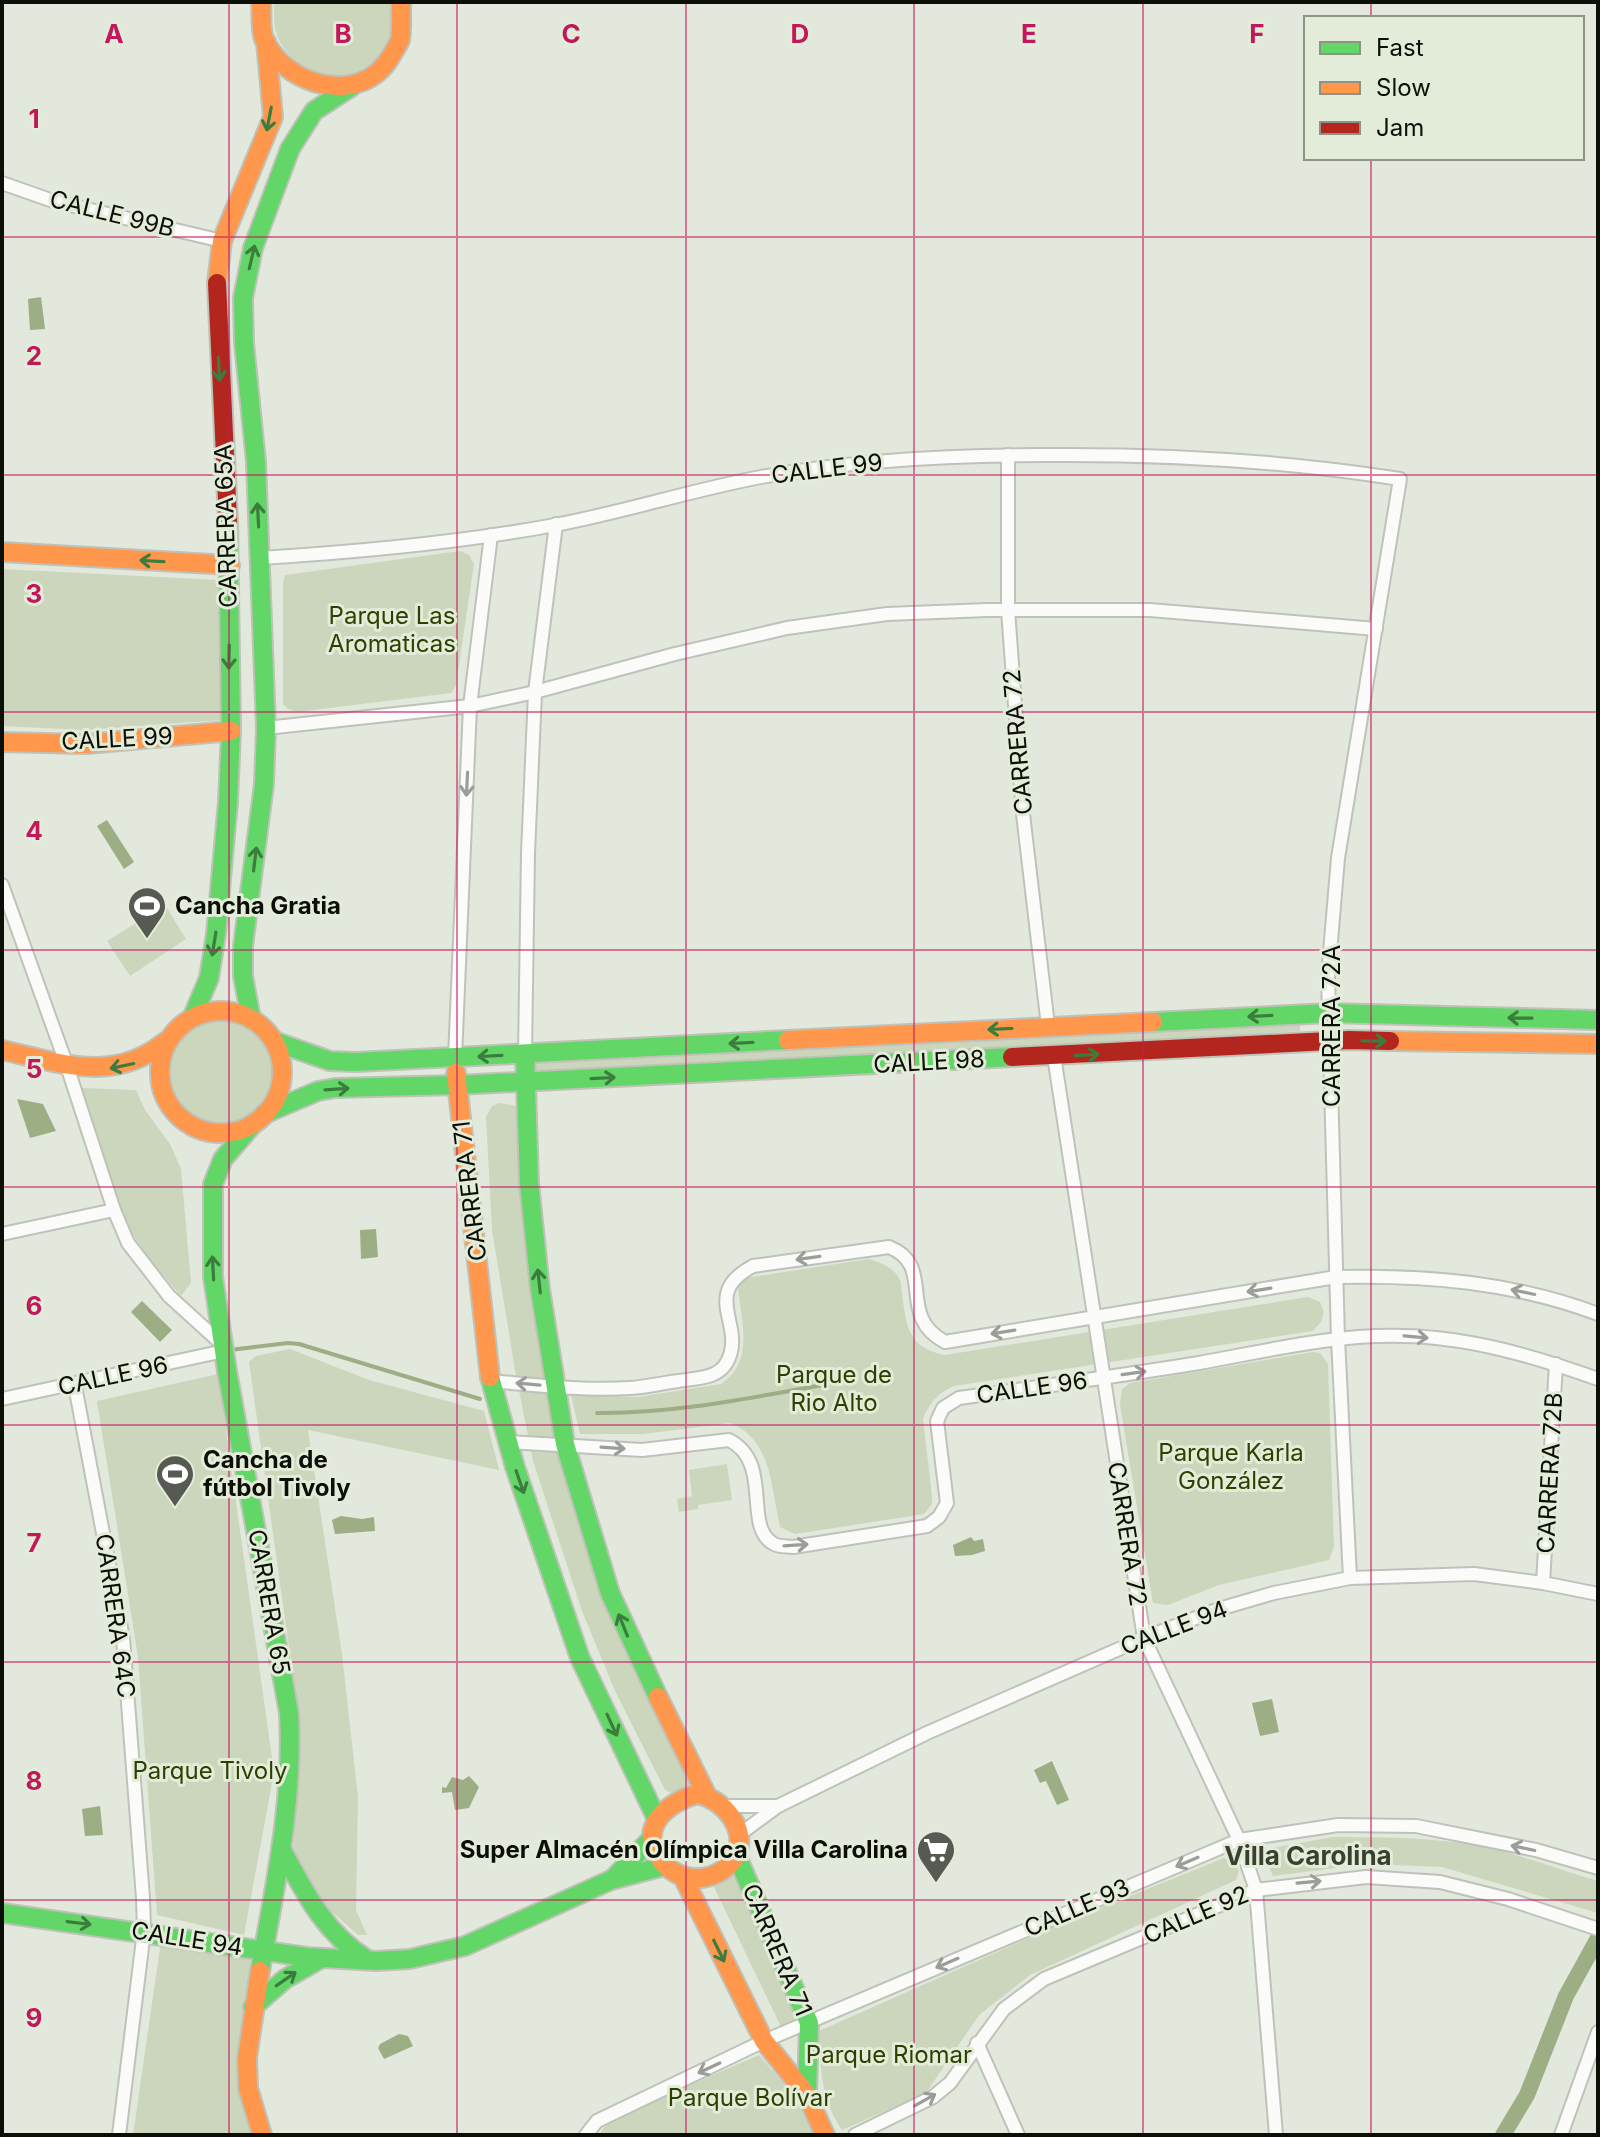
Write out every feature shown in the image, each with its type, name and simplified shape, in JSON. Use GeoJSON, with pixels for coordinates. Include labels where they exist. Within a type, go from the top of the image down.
{"type":"FeatureCollection","features":[{"type":"Feature","properties":{"kind":"street","name":"CARRERA 65A"},"geometry":{"type":"LineString","coordinates":[[193,1016],[209,978],[216,934],[231,731],[230,565],[216,288],[222,241],[273,117],[266,42],[259,14],[261,2]]}},
{"type":"Feature","properties":{"kind":"street","name":"CARRERA 65A"},"geometry":{"type":"LineString","coordinates":[[251,1019],[243,976],[243,946],[264,784],[266,728],[256,462],[244,343],[243,298],[253,248],[290,149],[314,111],[351,87],[374,77],[392,59],[400,38],[401,2]]}},
{"type":"Feature","properties":{"kind":"street"},"geometry":{"type":"LineString","coordinates":[[266,42],[276,61],[297,79],[323,88],[351,87]]}},
{"type":"Feature","properties":{"kind":"street","name":"CALLE 99B"},"geometry":{"type":"LineString","coordinates":[[2,183],[53,201],[222,241]]}},
{"type":"Feature","properties":{"kind":"street","name":"CALLE 99"},"geometry":{"type":"LineString","coordinates":[[260,558],[491,535],[556,524],[761,478],[907,460],[1008,455],[1148,454],[1325,467],[1400,479]]}},
{"type":"Feature","properties":{"kind":"street","name":"CARRERA 72"},"geometry":{"type":"LineString","coordinates":[[1008,455],[1008,610],[1023,814],[1048,1026]]}},
{"type":"Feature","properties":{"kind":"street","name":"CARRERA 72A"},"geometry":{"type":"LineString","coordinates":[[1350,1578],[1338,1339],[1328,976],[1338,858],[1400,479]]}},
{"type":"Feature","properties":{"kind":"street"},"geometry":{"type":"LineString","coordinates":[[556,524],[535,692],[528,853],[525,1081],[531,1198],[540,1289],[565,1444],[610,1593],[631,1643],[714,1801],[729,1812],[740,1834],[736,1854],[715,1874],[702,1881],[685,1881],[664,1866],[653,1849],[656,1817],[662,1809],[685,1796],[714,1801]]}},
{"type":"Feature","properties":{"kind":"street","name":"CARRERA 71"},"geometry":{"type":"LineString","coordinates":[[491,535],[470,706],[455,1058],[490,1381],[507,1442],[580,1658],[656,1817]]}},
{"type":"Feature","properties":{"kind":"street"},"geometry":{"type":"LineString","coordinates":[[2,552],[230,565]]}},
{"type":"Feature","properties":{"kind":"street"},"geometry":{"type":"LineString","coordinates":[[266,728],[470,706],[787,628],[887,614],[1150,610],[1376,629]]}},
{"type":"Feature","properties":{"kind":"street","name":"CALLE 99"},"geometry":{"type":"LineString","coordinates":[[2,742],[86,744],[231,731]]}},
{"type":"Feature","properties":{"kind":"street"},"geometry":{"type":"LineString","coordinates":[[2,885],[128,1243],[169,1296],[223,1348]]}},
{"type":"Feature","properties":{"kind":"street"},"geometry":{"type":"LineString","coordinates":[[2,1050],[107,1069],[132,1065],[156,1051],[193,1016],[212,1011],[232,1012],[251,1019],[276,1042],[283,1073],[274,1101],[223,1159],[213,1184],[213,1277],[223,1348]]}},
{"type":"Feature","properties":{"kind":"street","name":"CALLE 98"},"geometry":{"type":"LineString","coordinates":[[276,1042],[330,1061],[455,1058],[1329,1013],[1598,1020]]}},
{"type":"Feature","properties":{"kind":"street"},"geometry":{"type":"LineString","coordinates":[[170,1037],[163,1050],[160,1080],[164,1095],[182,1119],[210,1132],[240,1130],[259,1119]]}},
{"type":"Feature","properties":{"kind":"street","name":"CALLE 98"},"geometry":{"type":"LineString","coordinates":[[259,1119],[318,1091],[335,1088],[457,1085],[1330,1041],[1598,1044]]}},
{"type":"Feature","properties":{"kind":"street","name":"CARRERA 72"},"geometry":{"type":"LineString","coordinates":[[1054,1056],[1144,1638],[1239,1840],[1256,1890],[1276,2135]]}},
{"type":"Feature","properties":{"kind":"street"},"geometry":{"type":"LineString","coordinates":[[2,1234],[114,1210]]}},
{"type":"Feature","properties":{"kind":"street"},"geometry":{"type":"LineString","coordinates":[[490,1381],[630,1388],[715,1375],[727,1364],[732,1349],[726,1293],[734,1276],[753,1266],[889,1247],[903,1253],[912,1265],[921,1322],[932,1335],[945,1342],[1336,1277],[1399,1276],[1470,1281],[1525,1292],[1598,1314]]}},
{"type":"Feature","properties":{"kind":"street","name":"CALLE 96"},"geometry":{"type":"LineString","coordinates":[[507,1442],[642,1450],[729,1440],[741,1446],[750,1458],[762,1533],[775,1545],[793,1547],[927,1526],[939,1517],[947,1503],[937,1421],[943,1408],[959,1398],[1338,1339],[1405,1335],[1524,1354],[1598,1379]]}},
{"type":"Feature","properties":{"kind":"street","name":"CALLE 96"},"geometry":{"type":"LineString","coordinates":[[2,1399],[75,1386],[223,1348]]}},
{"type":"Feature","properties":{"kind":"street","name":"CARRERA 65"},"geometry":{"type":"LineString","coordinates":[[223,1348],[289,1713],[291,1750],[282,1850],[253,2007],[247,2058],[248,2088],[262,2135]]}},
{"type":"Feature","properties":{"kind":"street","name":"CARRERA 72B"},"geometry":{"type":"LineString","coordinates":[[1543,1583],[1556,1364]]}},
{"type":"Feature","properties":{"kind":"street","name":"CARRERA 64C"},"geometry":{"type":"LineString","coordinates":[[75,1386],[123,1638],[144,1931],[119,2135]]}},
{"type":"Feature","properties":{"kind":"street","name":"CALLE 94"},"geometry":{"type":"LineString","coordinates":[[740,1834],[778,1806],[927,1733],[1144,1638],[1260,1597],[1350,1578],[1474,1574],[1598,1594]]}},
{"type":"Feature","properties":{"kind":"street","name":"CALLE 94"},"geometry":{"type":"LineString","coordinates":[[714,1801],[778,1806]]}},
{"type":"Feature","properties":{"kind":"street","name":"CALLE 93"},"geometry":{"type":"LineString","coordinates":[[586,2134],[597,2121],[764,2041],[1239,1840],[1338,1825],[1416,1826],[1536,1850],[1598,1868]]}},
{"type":"Feature","properties":{"kind":"street","name":"CALLE 94"},"geometry":{"type":"LineString","coordinates":[[613,1879],[652,1838]]}},
{"type":"Feature","properties":{"kind":"street"},"geometry":{"type":"LineString","coordinates":[[282,1850],[309,1899],[336,1938],[372,1962]]}},
{"type":"Feature","properties":{"kind":"street","name":"CARRERA 71"},"geometry":{"type":"LineString","coordinates":[[736,1854],[809,2023],[807,2095]]}},
{"type":"Feature","properties":{"kind":"street","name":"CALLE 94"},"geometry":{"type":"LineString","coordinates":[[2,1913],[263,1950],[372,1962],[443,1952],[485,1938],[613,1879],[664,1866]]}},
{"type":"Feature","properties":{"kind":"street","name":"CALLE 92"},"geometry":{"type":"LineString","coordinates":[[855,2135],[933,2097],[950,2083],[1004,2009],[1044,1979],[1256,1890],[1366,1877],[1440,1882],[1508,1899],[1592,1927]]}},
{"type":"Feature","properties":{"kind":"street","name":"CARRERA 71"},"geometry":{"type":"LineString","coordinates":[[685,1881],[764,2041],[807,2095],[825,2135]]}},
{"type":"Feature","properties":{"kind":"street"},"geometry":{"type":"LineString","coordinates":[[271,1906],[289,1899],[309,1899]]}},
{"type":"Feature","properties":{"kind":"street"},"geometry":{"type":"LineString","coordinates":[[253,2007],[291,1974],[323,1957]]}},
{"type":"Feature","properties":{"kind":"street"},"geometry":{"type":"LineString","coordinates":[[1561,2135],[1598,2032]]}},
{"type":"Feature","properties":{"kind":"street"},"geometry":{"type":"LineString","coordinates":[[977,2043],[1018,2135]]}},
{"type":"Feature","properties":{"kind":"green space"},"geometry":{"type":"Polygon","coordinates":[[[274,2],[395,2],[392,39],[378,58],[361,70],[335,75],[310,70],[289,55],[278,39],[274,2]]]}},
{"type":"Feature","properties":{"kind":"green space","name":"Parque Las Aromaticas"},"geometry":{"type":"Polygon","coordinates":[[[460,551],[469,555],[474,564],[456,685],[451,693],[297,712],[283,704],[285,575],[460,551]]]}},
{"type":"Feature","properties":{"kind":"green space"},"geometry":{"type":"Polygon","coordinates":[[[2,569],[218,580],[222,720],[84,730],[2,726],[2,569]]]}},
{"type":"Feature","properties":{"kind":"green space","name":"Cancha Gratia"},"geometry":{"type":"Polygon","coordinates":[[[165,905],[186,939],[130,976],[107,941],[165,905]]]}},
{"type":"Feature","properties":{"kind":"green space"},"geometry":{"type":"Polygon","coordinates":[[[221,1019],[241,1023],[258,1034],[269,1051],[273,1071],[269,1091],[258,1108],[241,1119],[221,1123],[201,1119],[184,1108],[173,1091],[169,1071],[173,1051],[184,1034],[201,1023],[221,1019]]]}},
{"type":"Feature","properties":{"kind":"green space"},"geometry":{"type":"Polygon","coordinates":[[[1300,1022],[1300,1031],[1048,1048],[531,1073],[531,1061],[1300,1022]]]}},
{"type":"Feature","properties":{"kind":"green space"},"geometry":{"type":"Polygon","coordinates":[[[81,1088],[136,1090],[145,1110],[170,1144],[181,1169],[191,1283],[181,1296],[146,1254],[129,1227],[81,1088]]]}},
{"type":"Feature","properties":{"kind":"green space"},"geometry":{"type":"Polygon","coordinates":[[[499,1103],[517,1106],[521,1112],[524,1223],[545,1362],[567,1461],[691,1781],[686,1788],[671,1793],[665,1790],[615,1691],[582,1611],[533,1461],[492,1230],[486,1117],[492,1106],[499,1103]]]}},
{"type":"Feature","properties":{"kind":"green space","name":"Parque de Rio Alto"},"geometry":{"type":"Polygon","coordinates":[[[869,1259],[888,1267],[898,1277],[905,1316],[916,1341],[933,1352],[945,1355],[1308,1297],[1320,1302],[1324,1312],[1321,1322],[1313,1331],[948,1389],[935,1399],[923,1419],[932,1496],[932,1504],[924,1514],[795,1534],[780,1527],[762,1453],[744,1430],[730,1423],[643,1434],[580,1434],[571,1395],[638,1397],[721,1384],[732,1375],[742,1352],[743,1327],[738,1287],[745,1278],[869,1259]]]}},
{"type":"Feature","properties":{"kind":"green space"},"geometry":{"type":"Polygon","coordinates":[[[290,1349],[369,1380],[484,1411],[499,1470],[308,1430],[342,1654],[358,1797],[356,1910],[367,1935],[358,1935],[321,1902],[293,1847],[300,1726],[249,1362],[256,1356],[290,1349]]]}},
{"type":"Feature","properties":{"kind":"green space","name":"Parque Karla González"},"geometry":{"type":"Polygon","coordinates":[[[1320,1353],[1328,1364],[1334,1547],[1329,1560],[1219,1585],[1168,1605],[1153,1603],[1120,1405],[1122,1389],[1130,1383],[1320,1353]]]}},
{"type":"Feature","properties":{"kind":"green space","name":"Parque Tivoly"},"geometry":{"type":"Polygon","coordinates":[[[218,1374],[274,1772],[244,1935],[157,1915],[138,1657],[97,1401],[218,1374]]]}},
{"type":"Feature","properties":{"kind":"green space"},"geometry":{"type":"Polygon","coordinates":[[[727,1464],[732,1500],[698,1505],[698,1509],[679,1512],[677,1499],[692,1496],[689,1470],[727,1464]]]}},
{"type":"Feature","properties":{"kind":"green space"},"geometry":{"type":"Polygon","coordinates":[[[1332,1837],[1438,1840],[1520,1856],[1598,1881],[1598,1913],[1442,1867],[1368,1864],[1273,1876],[1262,1850],[1332,1837]]]}},
{"type":"Feature","properties":{"kind":"green space","name":"Parque Riomar"},"geometry":{"type":"Polygon","coordinates":[[[1224,1858],[1239,1871],[1236,1880],[1030,1975],[979,2015],[926,2093],[842,2130],[826,2094],[821,2071],[819,2031],[1056,1926],[1224,1858]]]}},
{"type":"Feature","properties":{"kind":"green space"},"geometry":{"type":"Polygon","coordinates":[[[740,1871],[803,2019],[782,2029],[714,1887],[740,1871]]]}},
{"type":"Feature","properties":{"kind":"green space"},"geometry":{"type":"Polygon","coordinates":[[[161,1941],[251,1958],[237,2066],[253,2135],[133,2135],[161,1941]]]}},
{"type":"Feature","properties":{"kind":"green space","name":"Parque Bolívar"},"geometry":{"type":"Polygon","coordinates":[[[759,2055],[805,2108],[813,2135],[599,2135],[609,2120],[759,2055]]]}},
{"type":"Feature","properties":{"kind":"shaded area"},"geometry":{"type":"Polygon","coordinates":[[[41,297],[45,329],[30,330],[28,299],[41,297]]]}},
{"type":"Feature","properties":{"kind":"shaded area"},"geometry":{"type":"Polygon","coordinates":[[[107,820],[134,862],[124,869],[97,826],[107,820]]]}},
{"type":"Feature","properties":{"kind":"shaded area"},"geometry":{"type":"Polygon","coordinates":[[[17,1099],[43,1104],[56,1131],[30,1138],[17,1099]]]}},
{"type":"Feature","properties":{"kind":"shaded area"},"geometry":{"type":"Polygon","coordinates":[[[376,1229],[378,1257],[361,1259],[360,1230],[376,1229]]]}},
{"type":"Feature","properties":{"kind":"shaded area"},"geometry":{"type":"Polygon","coordinates":[[[142,1301],[172,1330],[160,1342],[131,1312],[142,1301]]]}},
{"type":"Feature","properties":{"kind":"shaded area"},"geometry":{"type":"Polygon","coordinates":[[[341,1516],[374,1517],[375,1531],[335,1534],[332,1520],[341,1516]]]}},
{"type":"Feature","properties":{"kind":"shaded area"},"geometry":{"type":"Polygon","coordinates":[[[971,1537],[974,1541],[983,1539],[985,1551],[955,1556],[953,1545],[971,1537]]]}},
{"type":"Feature","properties":{"kind":"shaded area"},"geometry":{"type":"Polygon","coordinates":[[[1272,1699],[1279,1732],[1260,1736],[1252,1703],[1272,1699]]]}},
{"type":"Feature","properties":{"kind":"shaded area"},"geometry":{"type":"Polygon","coordinates":[[[1052,1761],[1069,1800],[1057,1805],[1046,1781],[1040,1783],[1034,1770],[1052,1761]]]}},
{"type":"Feature","properties":{"kind":"shaded area"},"geometry":{"type":"Polygon","coordinates":[[[469,1776],[479,1787],[469,1808],[455,1810],[452,1792],[442,1793],[442,1787],[446,1788],[452,1777],[463,1780],[469,1776]]]}},
{"type":"Feature","properties":{"kind":"shaded area"},"geometry":{"type":"Polygon","coordinates":[[[100,1806],[103,1835],[85,1836],[82,1809],[100,1806]]]}},
{"type":"Feature","properties":{"kind":"shaded area"},"geometry":{"type":"Polygon","coordinates":[[[399,2034],[408,2036],[413,2046],[384,2059],[378,2048],[380,2044],[399,2034]]]}},
{"type":"Feature","properties":{"kind":"waterway"},"geometry":{"type":"LineString","coordinates":[[230,1350],[299,1344],[480,1399]]}},
{"type":"Feature","properties":{"kind":"waterway"},"geometry":{"type":"LineString","coordinates":[[597,1413],[682,1408],[823,1385]]}},
{"type":"Feature","properties":{"kind":"waterway"},"geometry":{"type":"LineString","coordinates":[[1503,2135],[1527,2095],[1566,1996],[1598,1938]]}},
{"type":"Feature","properties":{"kind":"traffic: fast"},"geometry":{"type":"LineString","coordinates":[[251,1019],[243,976],[243,946],[264,784],[266,728],[256,462],[244,343],[243,298],[253,248],[290,149],[314,111],[351,87]]}},
{"type":"Feature","properties":{"kind":"traffic: fast"},"geometry":{"type":"LineString","coordinates":[[193,1016],[209,978],[228,802],[231,731],[228,521]]}},
{"type":"Feature","properties":{"kind":"traffic: fast"},"geometry":{"type":"LineString","coordinates":[[1153,1022],[1329,1013],[1598,1020]]}},
{"type":"Feature","properties":{"kind":"traffic: fast"},"geometry":{"type":"LineString","coordinates":[[276,1042],[330,1061],[356,1062],[788,1040]]}},
{"type":"Feature","properties":{"kind":"traffic: fast"},"geometry":{"type":"LineString","coordinates":[[525,1054],[529,1183],[540,1289],[565,1444],[610,1593],[658,1697]]}},
{"type":"Feature","properties":{"kind":"traffic: fast"},"geometry":{"type":"LineString","coordinates":[[264,1114],[318,1091],[335,1088],[457,1085],[1012,1057]]}},
{"type":"Feature","properties":{"kind":"traffic: fast"},"geometry":{"type":"LineString","coordinates":[[254,1123],[223,1159],[213,1184],[213,1277],[289,1713],[286,1810],[260,1971]]}},
{"type":"Feature","properties":{"kind":"traffic: fast"},"geometry":{"type":"LineString","coordinates":[[490,1377],[515,1467],[580,1658],[656,1817]]}},
{"type":"Feature","properties":{"kind":"traffic: fast"},"geometry":{"type":"LineString","coordinates":[[613,1879],[652,1838]]}},
{"type":"Feature","properties":{"kind":"traffic: fast"},"geometry":{"type":"LineString","coordinates":[[282,1850],[327,1924],[366,1959]]}},
{"type":"Feature","properties":{"kind":"traffic: fast"},"geometry":{"type":"LineString","coordinates":[[736,1854],[809,2023],[807,2095]]}},
{"type":"Feature","properties":{"kind":"traffic: fast"},"geometry":{"type":"LineString","coordinates":[[2,1913],[307,1957],[376,1961],[410,1959],[465,1946],[611,1880],[664,1866]]}},
{"type":"Feature","properties":{"kind":"traffic: fast"},"geometry":{"type":"LineString","coordinates":[[253,2007],[285,1979],[322,1958]]}},
{"type":"Feature","properties":{"kind":"traffic: slow"},"geometry":{"type":"LineString","coordinates":[[261,2],[263,35],[274,56],[306,79],[324,85],[344,86],[362,82],[378,72],[391,56],[400,40],[401,2]]}},
{"type":"Feature","properties":{"kind":"traffic: slow"},"geometry":{"type":"LineString","coordinates":[[217,283],[222,241],[273,117],[266,42]]}},
{"type":"Feature","properties":{"kind":"traffic: slow"},"geometry":{"type":"LineString","coordinates":[[2,552],[230,565]]}},
{"type":"Feature","properties":{"kind":"traffic: slow"},"geometry":{"type":"LineString","coordinates":[[2,742],[86,744],[231,731]]}},
{"type":"Feature","properties":{"kind":"traffic: slow"},"geometry":{"type":"LineString","coordinates":[[221,1011],[244,1015],[264,1029],[278,1049],[282,1072],[278,1095],[264,1115],[244,1129],[221,1133],[198,1129],[178,1115],[164,1095],[160,1072],[164,1049],[178,1029],[198,1015],[221,1011]]}},
{"type":"Feature","properties":{"kind":"traffic: slow"},"geometry":{"type":"LineString","coordinates":[[788,1040],[1153,1022]]}},
{"type":"Feature","properties":{"kind":"traffic: slow"},"geometry":{"type":"LineString","coordinates":[[1390,1041],[1598,1044]]}},
{"type":"Feature","properties":{"kind":"traffic: slow"},"geometry":{"type":"LineString","coordinates":[[2,1050],[86,1067],[126,1063],[165,1042]]}},
{"type":"Feature","properties":{"kind":"traffic: slow"},"geometry":{"type":"LineString","coordinates":[[456,1073],[490,1377]]}},
{"type":"Feature","properties":{"kind":"traffic: slow"},"geometry":{"type":"LineString","coordinates":[[658,1697],[707,1796]]}},
{"type":"Feature","properties":{"kind":"traffic: slow"},"geometry":{"type":"LineString","coordinates":[[697,1794],[717,1802],[732,1818],[739,1835],[738,1850],[731,1863],[720,1872],[690,1878],[674,1872],[661,1860],[652,1838],[653,1828],[666,1810],[697,1794]]}},
{"type":"Feature","properties":{"kind":"traffic: slow"},"geometry":{"type":"LineString","coordinates":[[685,1881],[764,2041],[807,2095],[825,2135]]}},
{"type":"Feature","properties":{"kind":"traffic: slow"},"geometry":{"type":"LineString","coordinates":[[260,1971],[247,2058],[248,2088],[262,2135]]}},
{"type":"Feature","properties":{"kind":"traffic: jam"},"geometry":{"type":"LineString","coordinates":[[217,283],[228,521]]}},
{"type":"Feature","properties":{"kind":"traffic: jam"},"geometry":{"type":"LineString","coordinates":[[1012,1057],[1349,1040],[1390,1041]]}},
{"type":"Feature","properties":{"kind":"place","name":"Cancha Gratia"},"geometry":{"type":"Point","coordinates":[147,940]}},
{"type":"Feature","properties":{"kind":"place","name":"Cancha de fútbol Tivoly"},"geometry":{"type":"Point","coordinates":[175,1508]}},
{"type":"Feature","properties":{"kind":"place","name":"Super Almacén Olímpica Villa Carolina"},"geometry":{"type":"Point","coordinates":[936,1884]}},
{"type":"Feature","properties":{"kind":"district","name":"Villa Carolina"},"geometry":{"type":"Point","coordinates":[1308,1856]}}]}
